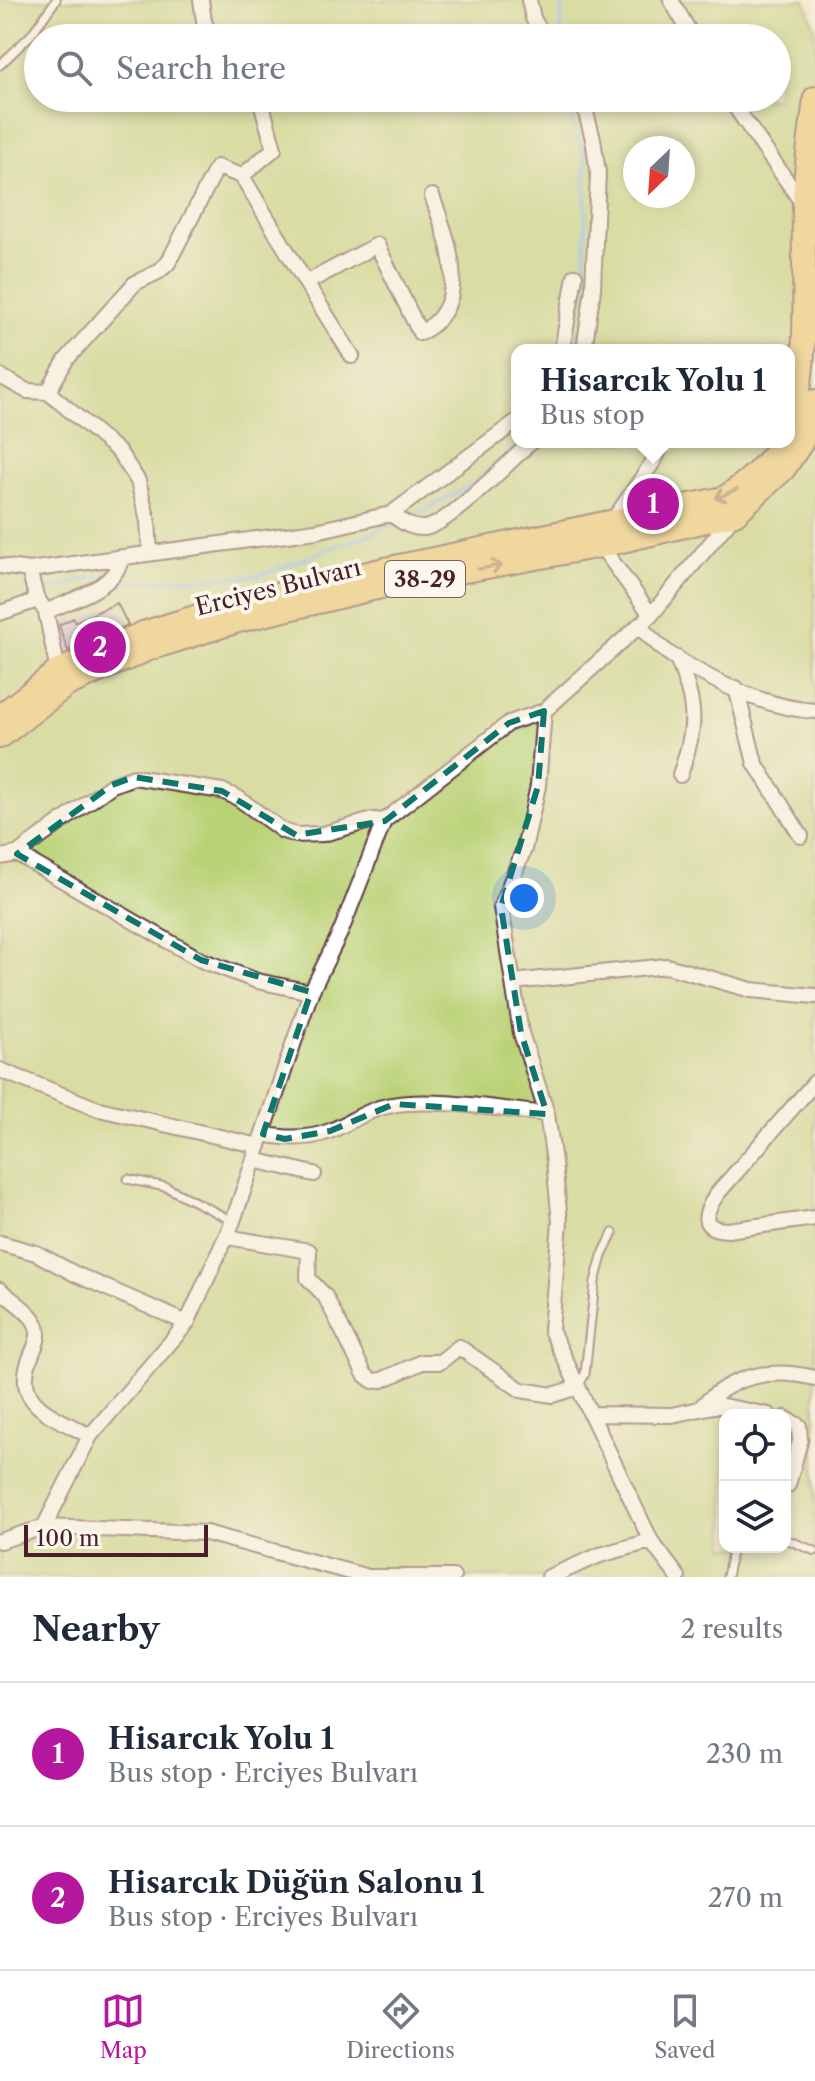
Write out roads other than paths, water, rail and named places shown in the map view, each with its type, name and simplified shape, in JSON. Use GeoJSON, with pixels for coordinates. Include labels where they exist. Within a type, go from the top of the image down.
{"type":"FeatureCollection","features":[{"type":"Feature","properties":{"kind":"highway"},"geometry":{"type":"LineString","coordinates":[[795,410],[799,397],[803,341],[804,204],[815,98]]}},
{"type":"Feature","properties":{"kind":"highway","name":"Erciyes Bulvarı"},"geometry":{"type":"LineString","coordinates":[[0,737],[67,685],[149,649],[238,621],[317,601],[601,546],[735,514],[784,469],[802,442],[815,401]]}},
{"type":"Feature","properties":{"kind":"highway","name":"Erciyes Bulvarı"},"geometry":{"type":"LineString","coordinates":[[0,716],[58,671],[143,633],[234,605],[356,575],[724,498],[748,482],[778,448]]}},
{"type":"Feature","properties":{"kind":"street"},"geometry":{"type":"LineString","coordinates":[[201,0],[205,24]]}},
{"type":"Feature","properties":{"kind":"street"},"geometry":{"type":"LineString","coordinates":[[529,0],[536,24]]}},
{"type":"Feature","properties":{"kind":"street"},"geometry":{"type":"LineString","coordinates":[[671,0],[685,24]]}},
{"type":"Feature","properties":{"kind":"street"},"geometry":{"type":"LineString","coordinates":[[242,176],[274,149],[264,112]]}},
{"type":"Feature","properties":{"kind":"street"},"geometry":{"type":"LineString","coordinates":[[585,344],[593,289],[598,173],[586,112]]}},
{"type":"Feature","properties":{"kind":"street"},"geometry":{"type":"LineString","coordinates":[[739,112],[804,204]]}},
{"type":"Feature","properties":{"kind":"street"},"geometry":{"type":"LineString","coordinates":[[48,392],[66,360],[135,283],[158,272],[168,263],[217,167],[242,176],[352,356]]}},
{"type":"Feature","properties":{"kind":"street"},"geometry":{"type":"LineString","coordinates":[[306,283],[377,245],[420,333],[431,327],[441,319],[452,297],[450,245],[432,196]]}},
{"type":"Feature","properties":{"kind":"street"},"geometry":{"type":"LineString","coordinates":[[563,344],[575,276]]}},
{"type":"Feature","properties":{"kind":"street"},"geometry":{"type":"LineString","coordinates":[[0,376],[27,391],[48,392],[119,452],[138,481],[148,521],[150,553]]}},
{"type":"Feature","properties":{"kind":"street"},"geometry":{"type":"LineString","coordinates":[[398,519],[511,426]]}},
{"type":"Feature","properties":{"kind":"street"},"geometry":{"type":"LineString","coordinates":[[0,566],[30,576],[122,557],[398,519],[423,528],[439,523],[524,448]]}},
{"type":"Feature","properties":{"kind":"street"},"geometry":{"type":"LineString","coordinates":[[612,523],[660,448]]}},
{"type":"Feature","properties":{"kind":"street"},"geometry":{"type":"LineString","coordinates":[[44,1527],[90,1436],[187,1323],[227,1237],[311,992],[341,931],[384,821],[509,723],[544,711],[651,615],[735,514]]}},
{"type":"Feature","properties":{"kind":"street"},"geometry":{"type":"LineString","coordinates":[[601,546],[651,615]]}},
{"type":"Feature","properties":{"kind":"street"},"geometry":{"type":"LineString","coordinates":[[0,613],[111,579],[122,557]]}},
{"type":"Feature","properties":{"kind":"street"},"geometry":{"type":"LineString","coordinates":[[30,576],[58,671]]}},
{"type":"Feature","properties":{"kind":"street"},"geometry":{"type":"LineString","coordinates":[[638,626],[668,653],[736,688],[789,709],[815,711]]}},
{"type":"Feature","properties":{"kind":"street"},"geometry":{"type":"LineString","coordinates":[[677,658],[692,696],[693,737],[680,775]]}},
{"type":"Feature","properties":{"kind":"street"},"geometry":{"type":"LineString","coordinates":[[736,688],[755,763],[801,836]]}},
{"type":"Feature","properties":{"kind":"street"},"geometry":{"type":"LineString","coordinates":[[544,711],[538,786],[524,849],[501,907],[521,1033],[547,1114],[560,1222],[551,1330],[651,1541],[678,1577]]}},
{"type":"Feature","properties":{"kind":"street"},"geometry":{"type":"LineString","coordinates":[[0,857],[17,854],[112,785],[134,777],[222,791],[238,798],[283,831],[296,835],[323,834],[373,820],[384,821]]}},
{"type":"Feature","properties":{"kind":"street"},"geometry":{"type":"LineString","coordinates":[[17,854],[201,960],[257,981],[311,992]]}},
{"type":"Feature","properties":{"kind":"street"},"geometry":{"type":"LineString","coordinates":[[513,982],[667,966],[751,990],[815,996]]}},
{"type":"Feature","properties":{"kind":"street"},"geometry":{"type":"LineString","coordinates":[[0,1070],[95,1108],[259,1147],[314,1174]]}},
{"type":"Feature","properties":{"kind":"street"},"geometry":{"type":"LineString","coordinates":[[815,1082],[717,1194],[706,1211],[706,1218],[709,1225],[728,1230],[815,1218]]}},
{"type":"Feature","properties":{"kind":"street"},"geometry":{"type":"LineString","coordinates":[[259,1147],[330,1131],[360,1114],[394,1104],[429,1103],[547,1114]]}},
{"type":"Feature","properties":{"kind":"street"},"geometry":{"type":"LineString","coordinates":[[227,1237],[309,1251],[308,1278],[325,1296],[365,1375],[373,1381],[422,1362],[440,1362],[459,1347],[521,1390],[553,1395],[578,1387]]}},
{"type":"Feature","properties":{"kind":"street"},"geometry":{"type":"LineString","coordinates":[[0,1243],[36,1253],[75,1274],[187,1323]]}},
{"type":"Feature","properties":{"kind":"street"},"geometry":{"type":"LineString","coordinates":[[0,1290],[33,1319],[38,1331],[37,1343],[24,1376],[30,1398],[37,1406],[90,1436]]}},
{"type":"Feature","properties":{"kind":"street"},"geometry":{"type":"LineString","coordinates":[[698,1409],[715,1392],[735,1381],[794,1373],[815,1378]]}},
{"type":"Feature","properties":{"kind":"street"},"geometry":{"type":"LineString","coordinates":[[592,1414],[672,1415],[718,1405],[738,1409]]}},
{"type":"Feature","properties":{"kind":"street"},"geometry":{"type":"LineString","coordinates":[[791,1421],[799,1426],[800,1441],[791,1474]]}},
{"type":"Feature","properties":{"kind":"street"},"geometry":{"type":"LineString","coordinates":[[0,1541],[44,1527],[206,1533],[368,1577],[453,1577]]}},
{"type":"Feature","properties":{"kind":"street"},"geometry":{"type":"LineString","coordinates":[[549,1577],[600,1555],[651,1541]]}},
{"type":"Feature","properties":{"kind":"lane"},"geometry":{"type":"LineString","coordinates":[[39,24],[56,0]]}},
{"type":"Feature","properties":{"kind":"lane"},"geometry":{"type":"LineString","coordinates":[[0,65],[24,42]]}},
{"type":"Feature","properties":{"kind":"lane"},"geometry":{"type":"LineString","coordinates":[[128,1179],[166,1187],[233,1221]]}},
{"type":"Feature","properties":{"kind":"lane"},"geometry":{"type":"LineString","coordinates":[[578,1387],[585,1374],[598,1269],[613,1233]]}},
{"type":"Feature","properties":{"kind":"lane"},"geometry":{"type":"LineString","coordinates":[[791,1541],[815,1551]]}},
{"type":"Feature","properties":{"kind":"lane"},"geometry":{"type":"LineString","coordinates":[[727,1577],[732,1553]]}},
{"type":"Feature","properties":{"kind":"waterway"},"geometry":{"type":"LineString","coordinates":[[561,24],[563,0]]}},
{"type":"Feature","properties":{"kind":"waterway"},"geometry":{"type":"LineString","coordinates":[[569,112],[586,160],[585,299]]}},
{"type":"Feature","properties":{"kind":"waterway"},"geometry":{"type":"LineString","coordinates":[[577,344],[580,328]]}},
{"type":"Feature","properties":{"kind":"waterway"},"geometry":{"type":"LineString","coordinates":[[408,519],[473,484],[514,448]]}},
{"type":"Feature","properties":{"kind":"waterway"},"geometry":{"type":"LineString","coordinates":[[115,579],[127,582],[258,576],[396,524]]}},
{"type":"Feature","properties":{"kind":"waterway"},"geometry":{"type":"LineString","coordinates":[[37,593],[99,576],[106,578]]}},
{"type":"Feature","properties":{"kind":"place","name":"Hisarcık Yolu 1"},"geometry":{"type":"Point","coordinates":[653,504]}},
{"type":"Feature","properties":{"kind":"place","name":"Hisarcık Düğün Salonu 1"},"geometry":{"type":"Point","coordinates":[100,647]}}]}
